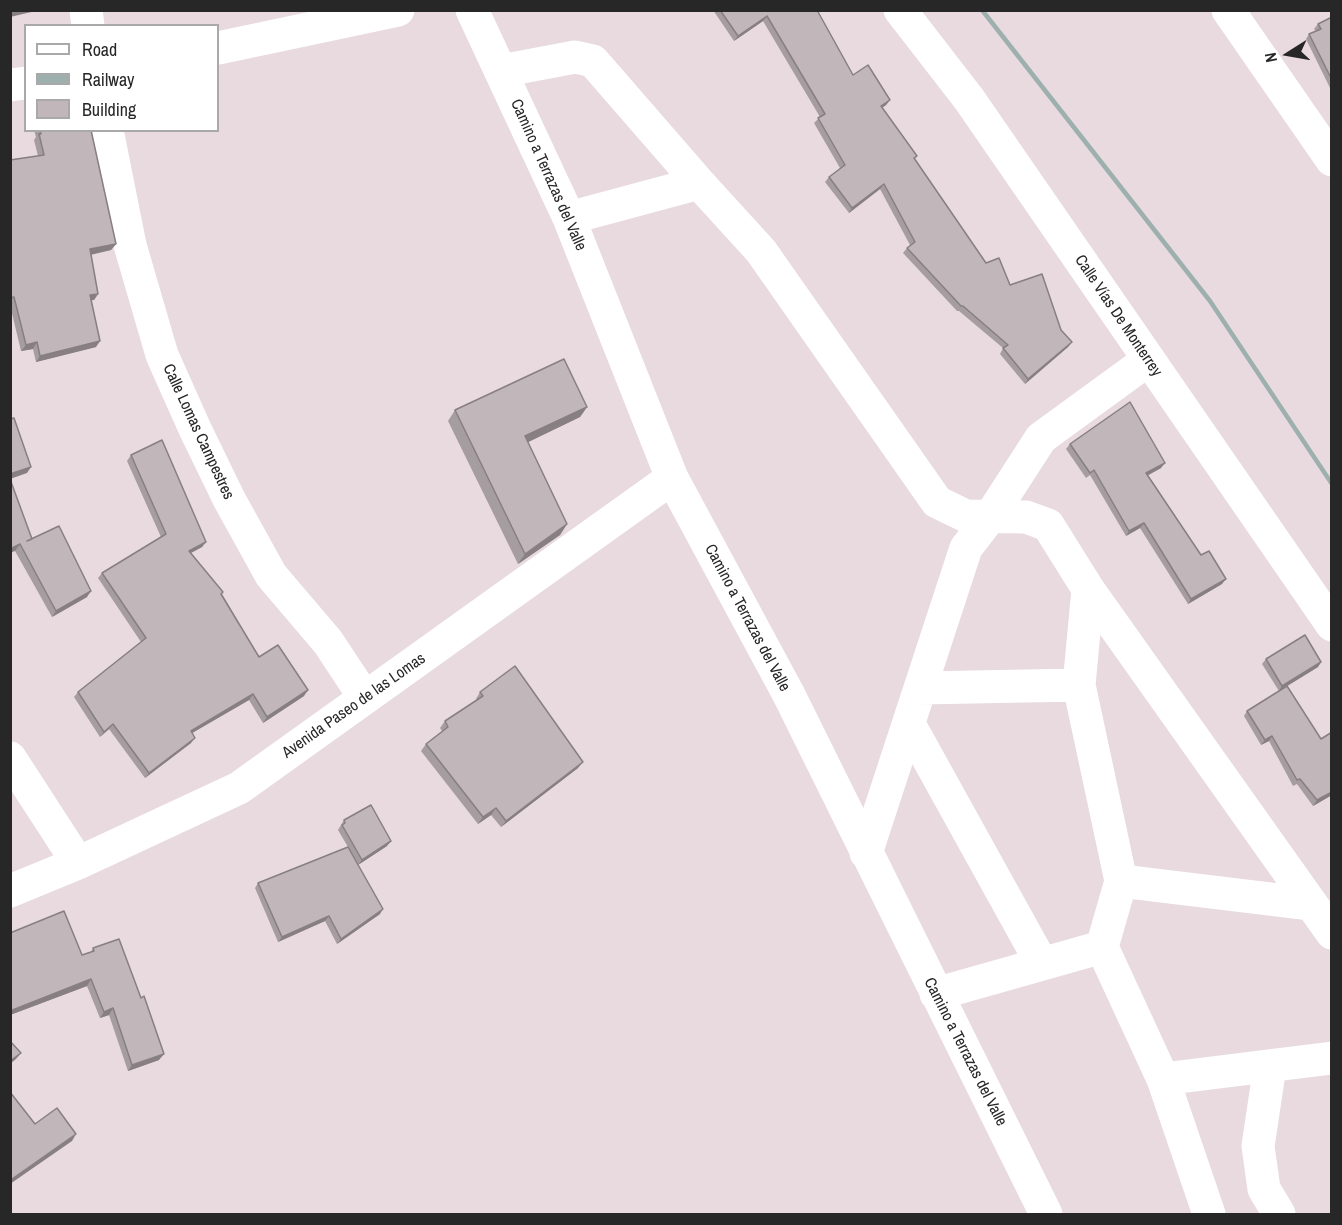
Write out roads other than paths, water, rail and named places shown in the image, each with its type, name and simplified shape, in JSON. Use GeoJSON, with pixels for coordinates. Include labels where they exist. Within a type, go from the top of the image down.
{"type":"FeatureCollection","features":[{"type":"Feature","properties":{"kind":"street"},"geometry":{"type":"LineString","coordinates":[[219,48],[398,10]]}},
{"type":"Feature","properties":{"kind":"street","name":"Camino a Terrazas del Valle"},"geometry":{"type":"LineString","coordinates":[[472,10],[569,218],[672,478],[789,695],[1046,1215]]}},
{"type":"Feature","properties":{"kind":"street","name":"Calle Vías De Monterrey"},"geometry":{"type":"LineString","coordinates":[[900,10],[969,99],[1332,625]]}},
{"type":"Feature","properties":{"kind":"street"},"geometry":{"type":"LineString","coordinates":[[1228,10],[1332,159]]}},
{"type":"Feature","properties":{"kind":"street"},"geometry":{"type":"LineString","coordinates":[[501,71],[575,57],[593,61],[761,251],[937,502],[966,516],[1026,517],[1048,525],[1088,590],[1332,933]]}},
{"type":"Feature","properties":{"kind":"street","name":"Calle Lomas Campestres"},"geometry":{"type":"LineString","coordinates":[[107,132],[130,245],[162,355],[195,429],[229,500],[270,574],[328,642],[365,698]]}},
{"type":"Feature","properties":{"kind":"street"},"geometry":{"type":"LineString","coordinates":[[569,218],[699,183]]}},
{"type":"Feature","properties":{"kind":"street"},"geometry":{"type":"LineString","coordinates":[[866,853],[966,548],[990,517],[1041,438],[1148,360]]}},
{"type":"Feature","properties":{"kind":"street","name":"Avenida Paseo de las Lomas"},"geometry":{"type":"LineString","coordinates":[[10,891],[78,863],[238,788],[672,478]]}},
{"type":"Feature","properties":{"kind":"street"},"geometry":{"type":"LineString","coordinates":[[1088,590],[1079,685],[1121,881],[1102,947],[1163,1079],[1209,1215]]}},
{"type":"Feature","properties":{"kind":"street"},"geometry":{"type":"LineString","coordinates":[[920,688],[1079,685]]}},
{"type":"Feature","properties":{"kind":"street"},"geometry":{"type":"LineString","coordinates":[[909,724],[1042,964]]}},
{"type":"Feature","properties":{"kind":"street"},"geometry":{"type":"LineString","coordinates":[[10,758],[78,863]]}},
{"type":"Feature","properties":{"kind":"street"},"geometry":{"type":"LineString","coordinates":[[1121,881],[1311,904]]}},
{"type":"Feature","properties":{"kind":"street"},"geometry":{"type":"LineString","coordinates":[[936,994],[1102,947]]}},
{"type":"Feature","properties":{"kind":"street"},"geometry":{"type":"LineString","coordinates":[[1163,1079],[1332,1058]]}},
{"type":"Feature","properties":{"kind":"street"},"geometry":{"type":"LineString","coordinates":[[1270,1066],[1258,1146],[1264,1189],[1279,1215]]}},
{"type":"Feature","properties":{"kind":"railway"},"geometry":{"type":"LineString","coordinates":[[982,10],[1210,301],[1332,484]]}}]}
